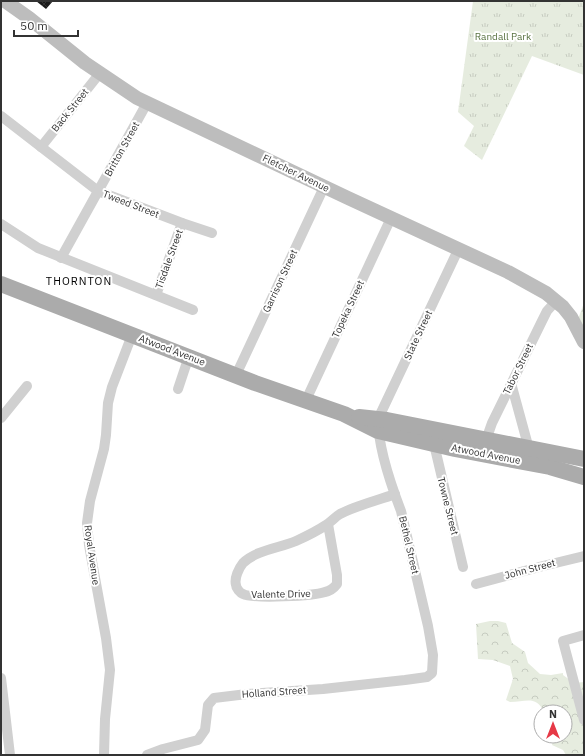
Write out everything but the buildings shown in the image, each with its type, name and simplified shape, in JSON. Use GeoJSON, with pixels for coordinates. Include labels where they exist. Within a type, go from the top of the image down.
{"type":"FeatureCollection","features":[{"type":"Feature","properties":{"kind":"main road","name":"Atwood Avenue"},"geometry":{"type":"LineString","coordinates":[[1,285],[236,375],[344,414],[434,444],[550,467],[584,478]]}},
{"type":"Feature","properties":{"kind":"main road","name":"Atwood Avenue"},"geometry":{"type":"LineString","coordinates":[[378,425],[486,440],[583,458]]}},
{"type":"Feature","properties":{"kind":"street","name":"Fletcher Avenue"},"geometry":{"type":"LineString","coordinates":[[5,1],[100,73],[147,103],[546,292],[563,307],[571,317],[584,342]]}},
{"type":"Feature","properties":{"kind":"street","name":"Back Street"},"geometry":{"type":"LineString","coordinates":[[41,147],[100,73]]}},
{"type":"Feature","properties":{"kind":"street","name":"Britton Street"},"geometry":{"type":"LineString","coordinates":[[61,258],[147,103]]}},
{"type":"Feature","properties":{"kind":"street","name":"Tweed Street"},"geometry":{"type":"LineString","coordinates":[[1,116],[98,191],[212,233]]}},
{"type":"Feature","properties":{"kind":"street","name":"Garrison Street"},"geometry":{"type":"LineString","coordinates":[[236,375],[324,187]]}},
{"type":"Feature","properties":{"kind":"street","name":"Topeka Street"},"geometry":{"type":"LineString","coordinates":[[306,400],[391,218]]}},
{"type":"Feature","properties":{"kind":"street","name":"Tisdale Street"},"geometry":{"type":"LineString","coordinates":[[156,295],[182,223]]}},
{"type":"Feature","properties":{"kind":"street"},"geometry":{"type":"LineString","coordinates":[[1,224],[38,248],[193,310]]}},
{"type":"Feature","properties":{"kind":"street","name":"State Street"},"geometry":{"type":"LineString","coordinates":[[378,425],[458,250]]}},
{"type":"Feature","properties":{"kind":"street","name":"Tabor Street"},"geometry":{"type":"LineString","coordinates":[[486,440],[492,423],[542,321],[556,301]]}},
{"type":"Feature","properties":{"kind":"street","name":"Royal Avenue"},"geometry":{"type":"LineString","coordinates":[[104,755],[105,719],[110,670],[106,638],[89,545],[87,523],[90,501],[106,435],[108,403],[112,387],[132,335]]}},
{"type":"Feature","properties":{"kind":"street"},"geometry":{"type":"LineString","coordinates":[[178,389],[189,356]]}},
{"type":"Feature","properties":{"kind":"street"},"geometry":{"type":"LineString","coordinates":[[511,383],[529,449]]}},
{"type":"Feature","properties":{"kind":"street"},"geometry":{"type":"LineString","coordinates":[[1,418],[27,386]]}},
{"type":"Feature","properties":{"kind":"street","name":"Bethel Street"},"geometry":{"type":"LineString","coordinates":[[378,425],[395,494],[401,511],[428,626],[433,655],[432,673]]}},
{"type":"Feature","properties":{"kind":"street","name":"Towne Street"},"geometry":{"type":"LineString","coordinates":[[434,444],[463,567]]}},
{"type":"Feature","properties":{"kind":"street","name":"Valente Drive"},"geometry":{"type":"LineString","coordinates":[[328,524],[337,575],[337,584],[332,590],[323,593],[290,596],[251,596],[241,593],[236,587],[235,584],[237,573],[244,562],[259,552],[270,550],[296,541],[328,524],[340,514],[395,494]]}},
{"type":"Feature","properties":{"kind":"street","name":"John Street"},"geometry":{"type":"LineString","coordinates":[[476,584],[584,556]]}},
{"type":"Feature","properties":{"kind":"street"},"geometry":{"type":"LineString","coordinates":[[584,635],[563,641],[584,720]]}},
{"type":"Feature","properties":{"kind":"street","name":"Holland Street"},"geometry":{"type":"LineString","coordinates":[[147,755],[163,749],[198,740],[205,730],[208,705],[214,698],[247,694],[323,689],[405,680],[427,677],[432,673]]}},
{"type":"Feature","properties":{"kind":"street"},"geometry":{"type":"LineString","coordinates":[[1,678],[10,755]]}},
{"type":"Feature","properties":{"kind":"green space","name":"Randall Park"},"geometry":{"type":"Polygon","coordinates":[[[473,1],[584,1],[584,75],[532,56],[482,160],[464,146],[474,126],[458,112],[473,1]]]}},
{"type":"Feature","properties":{"kind":"green space"},"geometry":{"type":"Polygon","coordinates":[[[584,303],[584,340],[577,322],[584,303]]]}},
{"type":"Feature","properties":{"kind":"green space"},"geometry":{"type":"Polygon","coordinates":[[[490,621],[506,623],[512,643],[525,652],[528,663],[540,674],[551,675],[563,673],[563,675],[574,683],[584,682],[584,755],[566,755],[563,750],[552,745],[573,744],[573,704],[539,704],[534,701],[510,702],[506,700],[513,679],[510,666],[493,660],[478,659],[476,624],[490,621]]]}},
{"type":"Feature","properties":{"kind":"district","name":"THORNTON"},"geometry":{"type":"Point","coordinates":[79,281]}}]}
